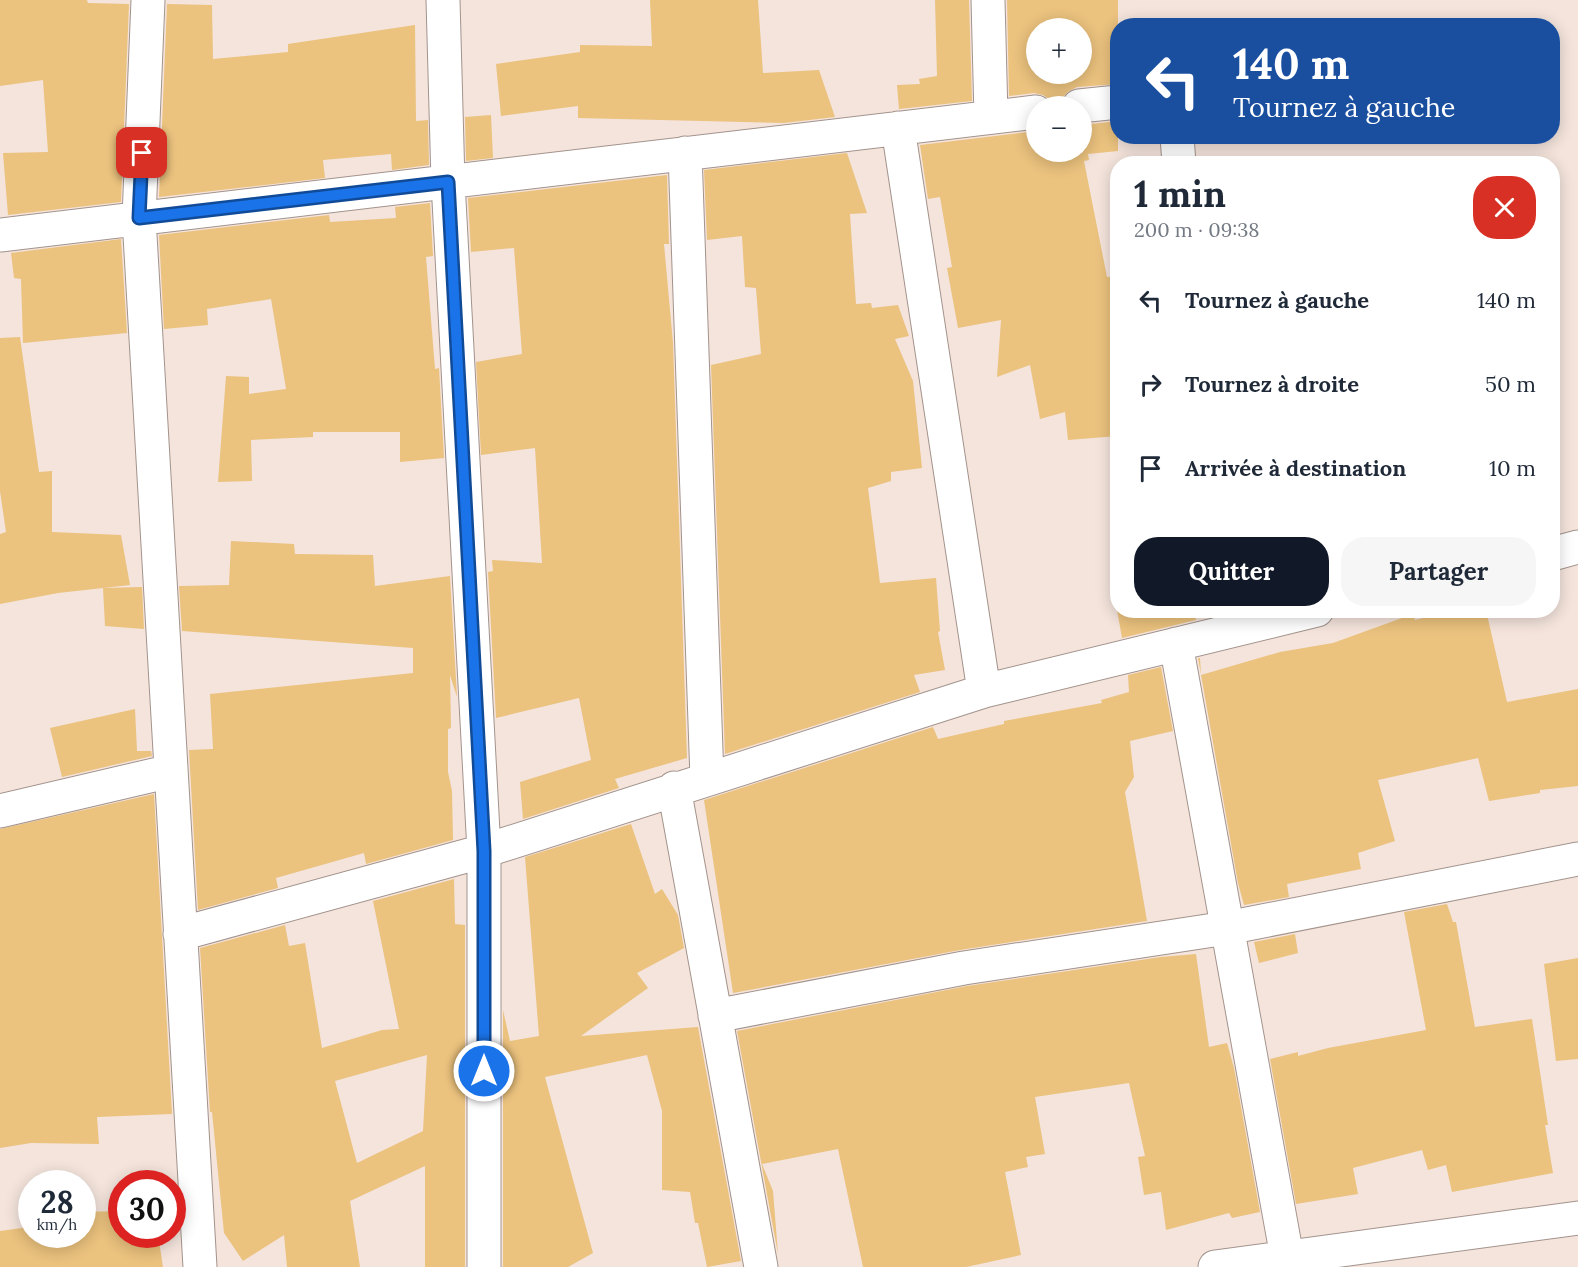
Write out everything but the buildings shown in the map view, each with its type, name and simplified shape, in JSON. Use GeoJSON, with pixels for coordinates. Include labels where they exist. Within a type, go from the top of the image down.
{"type":"FeatureCollection","features":[{"type":"Feature","properties":{"kind":"street"},"geometry":{"type":"LineString","coordinates":[[148,0],[139,218],[200,1267]]}},
{"type":"Feature","properties":{"kind":"street"},"geometry":{"type":"LineString","coordinates":[[443,0],[448,182],[484,851],[484,1267]]}},
{"type":"Feature","properties":{"kind":"street"},"geometry":{"type":"LineString","coordinates":[[988,0],[991,117]]}},
{"type":"Feature","properties":{"kind":"street"},"geometry":{"type":"LineString","coordinates":[[1092,105],[1110,103]]}},
{"type":"Feature","properties":{"kind":"street"},"geometry":{"type":"LineString","coordinates":[[0,235],[1026,113]]}},
{"type":"Feature","properties":{"kind":"street"},"geometry":{"type":"LineString","coordinates":[[898,128],[984,691]]}},
{"type":"Feature","properties":{"kind":"street"},"geometry":{"type":"LineString","coordinates":[[686,153],[707,779]]}},
{"type":"Feature","properties":{"kind":"street"},"geometry":{"type":"LineString","coordinates":[[1560,552],[1578,547]]}},
{"type":"Feature","properties":{"kind":"street"},"geometry":{"type":"LineString","coordinates":[[180,934],[484,851],[674,788],[984,691],[1176,644],[1215,623],[1254,618]]}},
{"type":"Feature","properties":{"kind":"street"},"geometry":{"type":"LineString","coordinates":[[1176,644],[1287,1257]]}},
{"type":"Feature","properties":{"kind":"street"},"geometry":{"type":"LineString","coordinates":[[0,811],[171,771]]}},
{"type":"Feature","properties":{"kind":"street"},"geometry":{"type":"LineString","coordinates":[[674,788],[761,1267]]}},
{"type":"Feature","properties":{"kind":"street"},"geometry":{"type":"LineString","coordinates":[[716,1016],[964,968],[1227,928],[1578,859]]}},
{"type":"Feature","properties":{"kind":"street"},"geometry":{"type":"LineString","coordinates":[[1215,1267],[1578,1218]]}},
{"type":"Feature","properties":{"kind":"route"},"geometry":{"type":"LineString","coordinates":[[142,153],[139,218],[448,182],[484,851],[484,1071]]}}]}
